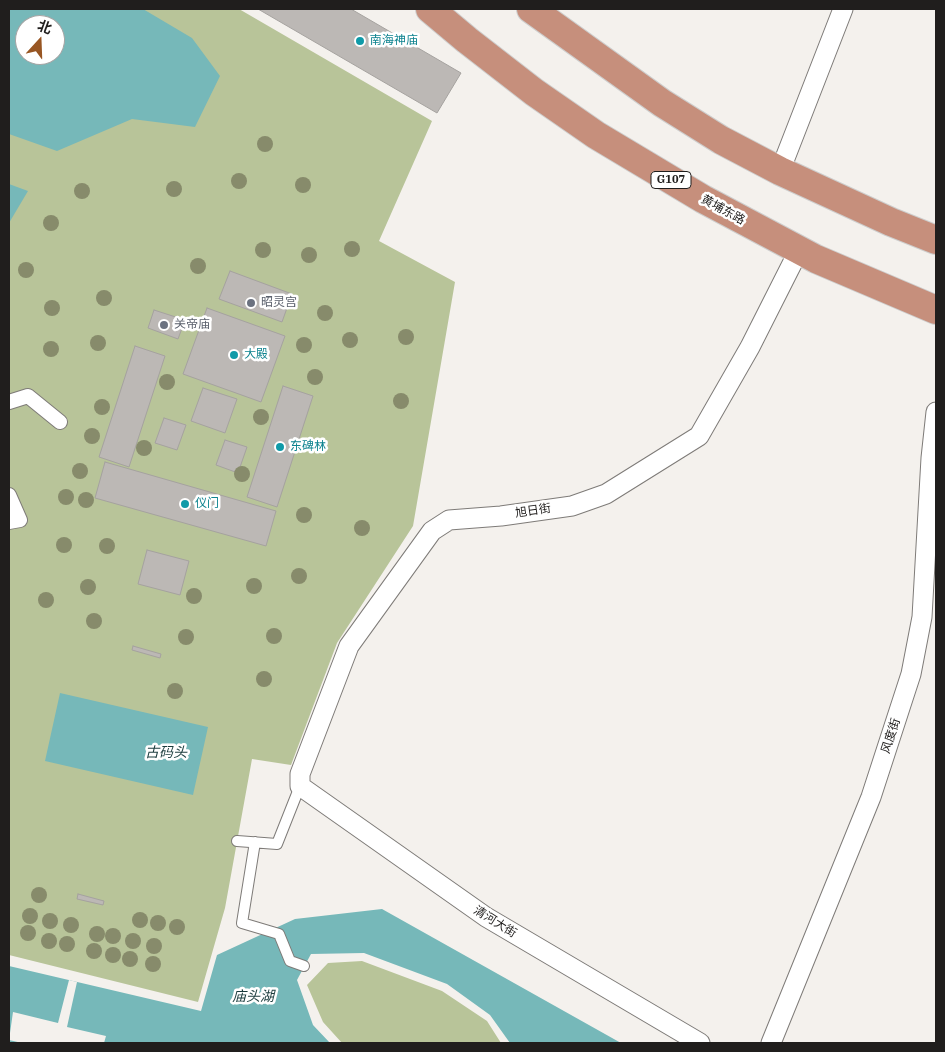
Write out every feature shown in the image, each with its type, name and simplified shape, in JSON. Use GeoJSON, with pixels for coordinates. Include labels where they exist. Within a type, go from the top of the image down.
{"type":"FeatureCollection","features":[{"type":"Feature","properties":{"kind":"highway","name":"黄埔东路"},"geometry":{"type":"LineString","coordinates":[[430,9],[534,92],[596,135],[703,199],[799,250],[888,291],[936,310]]}},
{"type":"Feature","properties":{"kind":"highway"},"geometry":{"type":"LineString","coordinates":[[531,9],[662,103],[721,140],[780,171],[891,222],[936,240]]}},
{"type":"Feature","properties":{"kind":"street"},"geometry":{"type":"LineString","coordinates":[[780,171],[843,9]]}},
{"type":"Feature","properties":{"kind":"street","name":"旭日街"},"geometry":{"type":"LineString","coordinates":[[300,786],[300,774],[349,646],[432,531],[449,520],[572,506],[606,494],[699,436],[750,347],[799,250]]}},
{"type":"Feature","properties":{"kind":"street"},"geometry":{"type":"LineString","coordinates":[[9,402],[28,396],[60,422]]}},
{"type":"Feature","properties":{"kind":"street","name":"风度街"},"geometry":{"type":"LineString","coordinates":[[771,1043],[871,797],[912,674],[922,617],[931,458],[936,412]]}},
{"type":"Feature","properties":{"kind":"street"},"geometry":{"type":"LineString","coordinates":[[9,495],[20,520],[9,522]]}},
{"type":"Feature","properties":{"kind":"street","name":"清河大街"},"geometry":{"type":"LineString","coordinates":[[300,786],[486,917],[700,1043]]}},
{"type":"Feature","properties":{"kind":"lane"},"geometry":{"type":"LineString","coordinates":[[238,841],[277,844],[300,786]]}},
{"type":"Feature","properties":{"kind":"lane"},"geometry":{"type":"LineString","coordinates":[[255,842],[242,923],[279,934],[290,961],[304,966]]}},
{"type":"Feature","properties":{"kind":"green space","name":"南海神庙"},"geometry":{"type":"Polygon","coordinates":[[[9,9],[239,9],[432,121],[379,241],[455,282],[413,526],[337,643],[291,765],[252,759],[225,908],[198,1002],[9,955],[9,9]]]}},
{"type":"Feature","properties":{"kind":"green space"},"geometry":{"type":"Polygon","coordinates":[[[362,961],[442,991],[487,1021],[501,1043],[342,1043],[323,1022],[307,985],[328,963],[362,961]]]}},
{"type":"Feature","properties":{"kind":"water"},"geometry":{"type":"Polygon","coordinates":[[[9,9],[143,9],[192,38],[220,76],[195,127],[132,119],[57,151],[9,134],[9,9]]]}},
{"type":"Feature","properties":{"kind":"water"},"geometry":{"type":"Polygon","coordinates":[[[9,184],[28,191],[9,223],[9,184]]]}},
{"type":"Feature","properties":{"kind":"water","name":"古码头"},"geometry":{"type":"Polygon","coordinates":[[[60,693],[208,727],[193,795],[45,761],[60,693]]]}},
{"type":"Feature","properties":{"kind":"water","name":"庙头湖"},"geometry":{"type":"Polygon","coordinates":[[[382,909],[621,1043],[510,1043],[490,1015],[447,984],[364,953],[311,954],[297,980],[313,1025],[330,1043],[9,1043],[9,966],[201,1011],[217,955],[295,919],[382,909]]]}},
{"type":"Feature","properties":{"kind":"pier"},"geometry":{"type":"Polygon","coordinates":[[[69,980],[77,982],[67,1027],[106,1036],[104,1043],[22,1043],[9,1040],[13,1012],[58,1023],[69,980]]]}},
{"type":"Feature","properties":{"kind":"building","name":"南海神庙"},"geometry":{"type":"Polygon","coordinates":[[[258,9],[351,9],[461,73],[437,113],[258,9]]]}},
{"type":"Feature","properties":{"kind":"building"},"geometry":{"type":"Polygon","coordinates":[[[230,271],[292,294],[282,322],[219,299],[230,271]]]}},
{"type":"Feature","properties":{"kind":"building","name":"大殿"},"geometry":{"type":"Polygon","coordinates":[[[207,308],[285,336],[261,402],[183,374],[207,308]]]}},
{"type":"Feature","properties":{"kind":"building"},"geometry":{"type":"Polygon","coordinates":[[[154,310],[185,320],[178,339],[148,328],[154,310]]]}},
{"type":"Feature","properties":{"kind":"building"},"geometry":{"type":"Polygon","coordinates":[[[135,346],[165,356],[129,467],[99,457],[135,346]]]}},
{"type":"Feature","properties":{"kind":"building","name":"东碑林"},"geometry":{"type":"Polygon","coordinates":[[[283,386],[313,396],[277,507],[247,497],[283,386]]]}},
{"type":"Feature","properties":{"kind":"building"},"geometry":{"type":"Polygon","coordinates":[[[203,388],[237,399],[225,433],[191,421],[203,388]]]}},
{"type":"Feature","properties":{"kind":"building"},"geometry":{"type":"Polygon","coordinates":[[[164,418],[186,425],[177,450],[155,443],[164,418]]]}},
{"type":"Feature","properties":{"kind":"building"},"geometry":{"type":"Polygon","coordinates":[[[225,440],[247,447],[238,473],[216,465],[225,440]]]}},
{"type":"Feature","properties":{"kind":"building","name":"仪门"},"geometry":{"type":"Polygon","coordinates":[[[105,462],[276,511],[266,546],[95,498],[105,462]]]}},
{"type":"Feature","properties":{"kind":"building"},"geometry":{"type":"Polygon","coordinates":[[[147,550],[189,561],[180,595],[138,584],[147,550]]]}},
{"type":"Feature","properties":{"kind":"building"},"geometry":{"type":"Polygon","coordinates":[[[133,646],[161,654],[160,658],[132,650],[133,646]]]}},
{"type":"Feature","properties":{"kind":"building"},"geometry":{"type":"Polygon","coordinates":[[[78,894],[104,901],[103,905],[77,899],[78,894]]]}},
{"type":"Feature","properties":{"kind":"place","name":"南海神庙"},"geometry":{"type":"Point","coordinates":[360,41]}},
{"type":"Feature","properties":{"kind":"place","name":"昭灵宫"},"geometry":{"type":"Point","coordinates":[251,303]}},
{"type":"Feature","properties":{"kind":"place","name":"关帝庙"},"geometry":{"type":"Point","coordinates":[164,325]}},
{"type":"Feature","properties":{"kind":"place","name":"大殿"},"geometry":{"type":"Point","coordinates":[234,355]}},
{"type":"Feature","properties":{"kind":"place","name":"东碑林"},"geometry":{"type":"Point","coordinates":[280,447]}},
{"type":"Feature","properties":{"kind":"place","name":"仪门"},"geometry":{"type":"Point","coordinates":[185,504]}}]}
